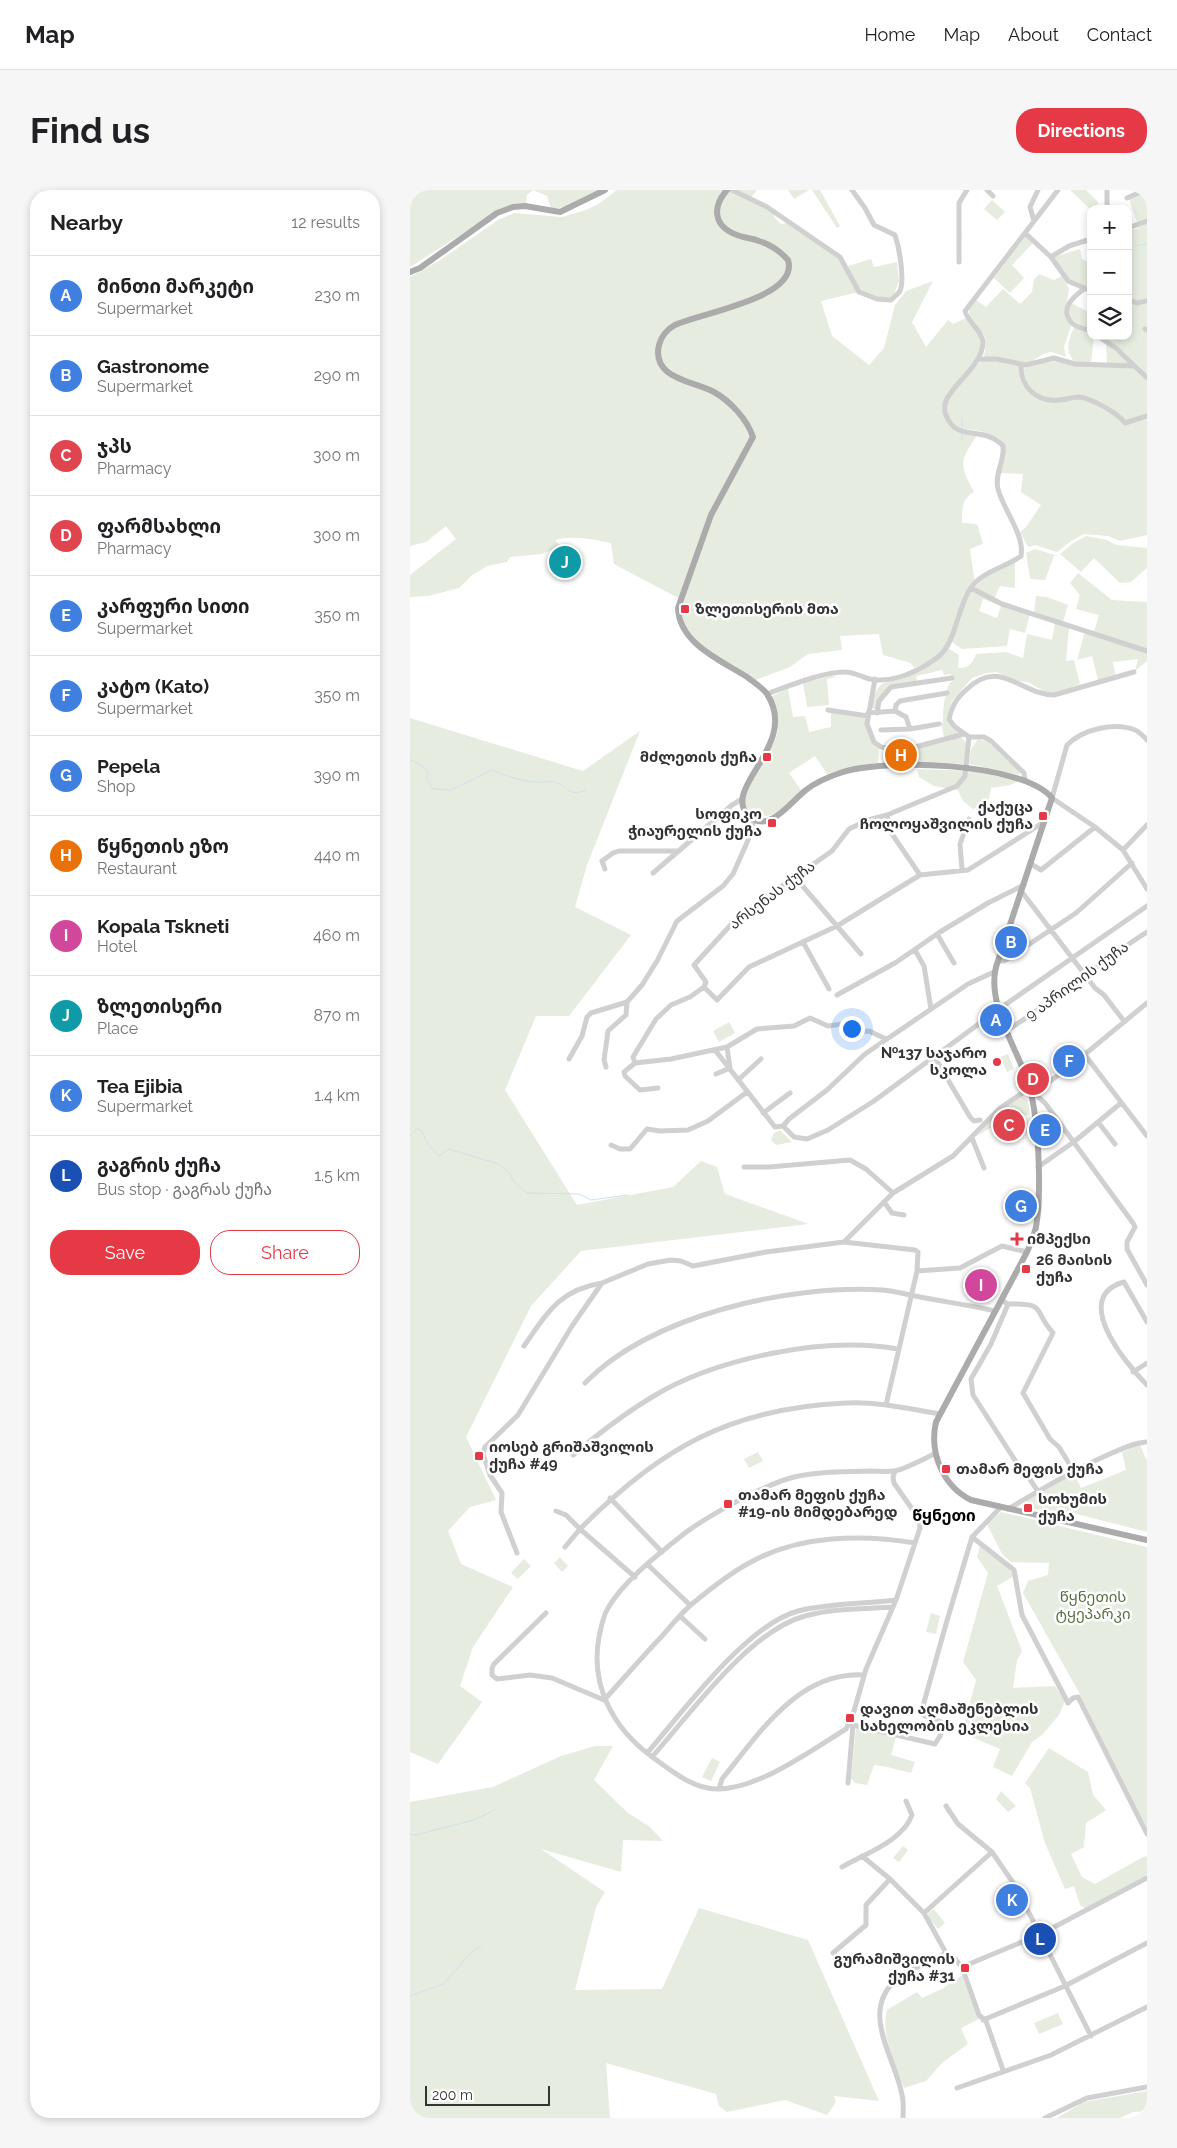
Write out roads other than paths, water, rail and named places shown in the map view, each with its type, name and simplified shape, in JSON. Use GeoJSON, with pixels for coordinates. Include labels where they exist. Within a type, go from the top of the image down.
{"type":"FeatureCollection","features":[{"type":"Feature","properties":{"kind":"main road"},"geometry":{"type":"LineString","coordinates":[[410,272],[420,268],[497,213],[513,207],[525,206],[560,212],[605,190]]}},
{"type":"Feature","properties":{"kind":"main road"},"geometry":{"type":"LineString","coordinates":[[727,190],[716,205],[717,215],[722,226],[738,236],[758,240],[772,246],[788,260],[790,266],[785,280],[779,285],[736,306],[673,326],[661,338],[658,347],[662,366],[671,376],[712,391],[730,402],[751,430],[753,437],[711,515],[680,599],[678,619],[689,638],[753,682],[767,694],[776,718],[772,741],[749,780],[742,799],[744,810],[754,820],[763,822],[773,819],[807,789],[825,779],[846,771],[870,766],[966,768],[1025,780],[1042,789],[1052,798],[994,972],[994,987],[999,1009],[1032,1092],[1036,1122],[1038,1168],[1036,1224],[1027,1252],[940,1414],[933,1434],[936,1453],[945,1476],[958,1493],[971,1500],[1147,1540]]}},
{"type":"Feature","properties":{"kind":"street"},"geometry":{"type":"LineString","coordinates":[[732,190],[760,203],[833,251],[844,262],[859,292],[877,299],[892,300],[900,291],[902,282],[899,249],[895,235],[874,225],[852,190]]}},
{"type":"Feature","properties":{"kind":"street"},"geometry":{"type":"LineString","coordinates":[[959,262],[959,203],[967,190]]}},
{"type":"Feature","properties":{"kind":"street"},"geometry":{"type":"LineString","coordinates":[[987,190],[993,196]]}},
{"type":"Feature","properties":{"kind":"street"},"geometry":{"type":"LineString","coordinates":[[1034,220],[1030,207],[1038,190]]}},
{"type":"Feature","properties":{"kind":"street"},"geometry":{"type":"LineString","coordinates":[[767,694],[807,681],[844,672],[875,679],[903,676],[945,651],[960,608],[971,588],[984,575],[1021,556],[1021,542],[1004,507],[996,480],[1002,459],[1003,446],[981,433],[962,432],[956,429],[946,417],[944,409],[946,400],[952,390],[969,373],[979,359],[983,341],[980,333],[966,318],[965,311],[1058,190]]}},
{"type":"Feature","properties":{"kind":"street"},"geometry":{"type":"LineString","coordinates":[[1107,190],[1107,205]]}},
{"type":"Feature","properties":{"kind":"street"},"geometry":{"type":"LineString","coordinates":[[1127,198],[1145,190]]}},
{"type":"Feature","properties":{"kind":"street"},"geometry":{"type":"LineString","coordinates":[[1132,226],[1147,220]]}},
{"type":"Feature","properties":{"kind":"street"},"geometry":{"type":"LineString","coordinates":[[1025,233],[1051,257],[1068,281],[1087,290]]}},
{"type":"Feature","properties":{"kind":"street"},"geometry":{"type":"LineString","coordinates":[[1051,257],[1069,246],[1087,240]]}},
{"type":"Feature","properties":{"kind":"street"},"geometry":{"type":"LineString","coordinates":[[1084,289],[1070,300],[1067,315],[1073,324],[1087,329]]}},
{"type":"Feature","properties":{"kind":"street"},"geometry":{"type":"LineString","coordinates":[[1132,301],[1147,302]]}},
{"type":"Feature","properties":{"kind":"street"},"geometry":{"type":"LineString","coordinates":[[1104,340],[1117,349],[1147,378]]}},
{"type":"Feature","properties":{"kind":"street"},"geometry":{"type":"LineString","coordinates":[[979,359],[997,359],[1020,364],[1031,364],[1054,358],[1075,364],[1134,366]]}},
{"type":"Feature","properties":{"kind":"street"},"geometry":{"type":"LineString","coordinates":[[1020,364],[1020,372],[1030,392],[1042,399],[1059,400],[1079,397],[1096,403],[1120,416],[1125,423],[1147,416]]}},
{"type":"Feature","properties":{"kind":"street"},"geometry":{"type":"LineString","coordinates":[[971,588],[1002,604],[1147,651]]}},
{"type":"Feature","properties":{"kind":"street"},"geometry":{"type":"LineString","coordinates":[[966,768],[966,736],[950,722],[952,706],[974,682],[984,677],[1000,676],[1054,695],[1134,672]]}},
{"type":"Feature","properties":{"kind":"street"},"geometry":{"type":"LineString","coordinates":[[878,713],[879,701],[891,687],[952,678]]}},
{"type":"Feature","properties":{"kind":"street"},"geometry":{"type":"LineString","coordinates":[[875,679],[867,724],[874,742],[881,747],[904,750],[966,736],[984,736],[1024,773],[1025,780]]}},
{"type":"Feature","properties":{"kind":"street"},"geometry":{"type":"LineString","coordinates":[[895,712],[896,705],[900,701],[947,693]]}},
{"type":"Feature","properties":{"kind":"street"},"geometry":{"type":"LineString","coordinates":[[828,710],[868,714],[895,712],[906,717],[910,729]]}},
{"type":"Feature","properties":{"kind":"street"},"geometry":{"type":"LineString","coordinates":[[881,730],[910,729],[939,724]]}},
{"type":"Feature","properties":{"kind":"street"},"geometry":{"type":"LineString","coordinates":[[1147,729],[1138,732],[1111,727],[1073,739],[1067,745],[1052,798],[1096,827],[1123,850],[1147,889]]}},
{"type":"Feature","properties":{"kind":"street"},"geometry":{"type":"LineString","coordinates":[[1138,732],[1147,740]]}},
{"type":"Feature","properties":{"kind":"street","name":"არსენას ქუჩა"},"geometry":{"type":"LineString","coordinates":[[704,987],[706,982],[694,965],[738,917],[832,851],[849,829],[868,820],[887,815],[953,789],[964,776],[966,768]]}},
{"type":"Feature","properties":{"kind":"street"},"geometry":{"type":"LineString","coordinates":[[653,873],[732,805],[742,799]]}},
{"type":"Feature","properties":{"kind":"street"},"geometry":{"type":"LineString","coordinates":[[887,815],[892,834],[920,875]]}},
{"type":"Feature","properties":{"kind":"street"},"geometry":{"type":"LineString","coordinates":[[962,870],[960,844],[969,819]]}},
{"type":"Feature","properties":{"kind":"street"},"geometry":{"type":"LineString","coordinates":[[569,1059],[580,1041],[591,1013],[627,1002],[647,978],[678,921],[723,886],[733,874],[754,820]]}},
{"type":"Feature","properties":{"kind":"street"},"geometry":{"type":"LineString","coordinates":[[635,1063],[633,1057],[656,1019],[671,1005],[690,997],[704,987],[717,1000],[749,967],[837,926],[920,875],[968,870],[1044,822]]}},
{"type":"Feature","properties":{"kind":"street"},"geometry":{"type":"LineString","coordinates":[[1123,850],[1147,825]]}},
{"type":"Feature","properties":{"kind":"street"},"geometry":{"type":"LineString","coordinates":[[1031,864],[1041,870],[1096,827]]}},
{"type":"Feature","properties":{"kind":"street"},"geometry":{"type":"LineString","coordinates":[[606,870],[602,861],[616,851],[679,851]]}},
{"type":"Feature","properties":{"kind":"street"},"geometry":{"type":"LineString","coordinates":[[998,961],[1004,961],[1076,913],[1132,862]]}},
{"type":"Feature","properties":{"kind":"street"},"geometry":{"type":"LineString","coordinates":[[794,876],[861,954]]}},
{"type":"Feature","properties":{"kind":"street"},"geometry":{"type":"LineString","coordinates":[[837,995],[895,963],[938,933],[988,903],[1024,885]]}},
{"type":"Feature","properties":{"kind":"street"},"geometry":{"type":"LineString","coordinates":[[1022,892],[1085,976],[1104,995],[1124,1021]]}},
{"type":"Feature","properties":{"kind":"street"},"geometry":{"type":"LineString","coordinates":[[783,1126],[799,1139],[817,1136],[874,1101],[999,1009],[1147,906]]}},
{"type":"Feature","properties":{"kind":"street","name":"9 აპრილის ქუჩა"},"geometry":{"type":"LineString","coordinates":[[1007,1030],[1147,932]]}},
{"type":"Feature","properties":{"kind":"street"},"geometry":{"type":"LineString","coordinates":[[938,933],[954,963]]}},
{"type":"Feature","properties":{"kind":"street"},"geometry":{"type":"LineString","coordinates":[[803,942],[829,989]]}},
{"type":"Feature","properties":{"kind":"street"},"geometry":{"type":"LineString","coordinates":[[915,950],[924,966],[931,1009]]}},
{"type":"Feature","properties":{"kind":"street"},"geometry":{"type":"LineString","coordinates":[[715,1050],[762,1113],[775,1127],[783,1126],[789,1119],[827,1090],[865,1054],[968,984],[994,972]]}},
{"type":"Feature","properties":{"kind":"street"},"geometry":{"type":"LineString","coordinates":[[606,1068],[604,1060],[608,1031],[626,1015],[627,1002]]}},
{"type":"Feature","properties":{"kind":"street"},"geometry":{"type":"LineString","coordinates":[[844,1242],[892,1193],[953,1156],[1000,1108],[1032,1092],[1085,1055],[1124,1021],[1146,1006]]}},
{"type":"Feature","properties":{"kind":"street"},"geometry":{"type":"LineString","coordinates":[[658,1088],[640,1090],[625,1076],[624,1072],[635,1063],[671,1059],[727,1047],[757,1030],[794,1026],[810,1018],[828,1026],[842,1024],[848,1032],[869,1031],[886,1039]]}},
{"type":"Feature","properties":{"kind":"street"},"geometry":{"type":"LineString","coordinates":[[727,1047],[730,1068]]}},
{"type":"Feature","properties":{"kind":"street"},"geometry":{"type":"LineString","coordinates":[[1085,1055],[1147,1136]]}},
{"type":"Feature","properties":{"kind":"street"},"geometry":{"type":"LineString","coordinates":[[934,1056],[970,1117],[974,1121],[980,1120]]}},
{"type":"Feature","properties":{"kind":"street"},"geometry":{"type":"LineString","coordinates":[[738,1080],[761,1058]]}},
{"type":"Feature","properties":{"kind":"street"},"geometry":{"type":"LineString","coordinates":[[716,1074],[730,1068]]}},
{"type":"Feature","properties":{"kind":"street"},"geometry":{"type":"LineString","coordinates":[[611,1146],[620,1149],[630,1149],[647,1129],[651,1128],[660,1131],[688,1130],[708,1121],[747,1092]]}},
{"type":"Feature","properties":{"kind":"street"},"geometry":{"type":"LineString","coordinates":[[1032,1092],[1041,1098],[1134,1223],[1135,1227],[1127,1242],[1127,1249],[1147,1285]]}},
{"type":"Feature","properties":{"kind":"street"},"geometry":{"type":"LineString","coordinates":[[762,1113],[790,1093]]}},
{"type":"Feature","properties":{"kind":"street"},"geometry":{"type":"LineString","coordinates":[[1038,1168],[1121,1103]]}},
{"type":"Feature","properties":{"kind":"street"},"geometry":{"type":"LineString","coordinates":[[1098,1122],[1115,1144]]}},
{"type":"Feature","properties":{"kind":"street"},"geometry":{"type":"LineString","coordinates":[[972,1138],[984,1168]]}},
{"type":"Feature","properties":{"kind":"street"},"geometry":{"type":"LineString","coordinates":[[744,1167],[850,1160],[866,1169],[892,1193]]}},
{"type":"Feature","properties":{"kind":"street"},"geometry":{"type":"LineString","coordinates":[[884,1202],[892,1212],[904,1215]]}},
{"type":"Feature","properties":{"kind":"street"},"geometry":{"type":"LineString","coordinates":[[524,1346],[547,1314],[567,1295],[577,1289],[602,1283],[648,1264],[671,1260],[681,1261],[693,1266],[766,1252],[844,1242],[915,1250],[918,1252],[917,1271],[886,1405]]}},
{"type":"Feature","properties":{"kind":"street"},"geometry":{"type":"LineString","coordinates":[[917,1271],[960,1268],[1002,1246],[1027,1252]]}},
{"type":"Feature","properties":{"kind":"street"},"geometry":{"type":"LineString","coordinates":[[1147,1322],[1124,1282],[1102,1297],[1101,1302],[1107,1332],[1133,1372],[1147,1385]]}},
{"type":"Feature","properties":{"kind":"street"},"geometry":{"type":"LineString","coordinates":[[517,1553],[501,1512],[502,1493],[490,1475],[483,1454],[485,1447],[518,1415],[572,1326],[602,1283]]}},
{"type":"Feature","properties":{"kind":"street"},"geometry":{"type":"LineString","coordinates":[[585,1383],[596,1372],[629,1347],[654,1335],[706,1315],[776,1297],[819,1291],[884,1290],[995,1311]]}},
{"type":"Feature","properties":{"kind":"street"},"geometry":{"type":"LineString","coordinates":[[1001,1300],[1008,1304],[1032,1304],[1038,1308],[1053,1334],[1023,1393],[1050,1439],[1060,1447],[1074,1470]]}},
{"type":"Feature","properties":{"kind":"street"},"geometry":{"type":"LineString","coordinates":[[1008,1304],[991,1344],[971,1379],[971,1388],[974,1396],[1022,1471],[1037,1490]]}},
{"type":"Feature","properties":{"kind":"street"},"geometry":{"type":"LineString","coordinates":[[573,1455],[607,1426],[653,1396],[690,1378],[723,1366],[772,1354],[822,1346],[877,1346],[898,1349]]}},
{"type":"Feature","properties":{"kind":"street"},"geometry":{"type":"LineString","coordinates":[[1133,1372],[1147,1363]]}},
{"type":"Feature","properties":{"kind":"street"},"geometry":{"type":"LineString","coordinates":[[565,1547],[610,1498],[654,1463],[681,1446],[726,1425],[769,1413],[847,1403],[886,1405],[940,1414]]}},
{"type":"Feature","properties":{"kind":"street"},"geometry":{"type":"LineString","coordinates":[[1008,1509],[1037,1490],[1074,1470],[1119,1450],[1147,1442]]}},
{"type":"Feature","properties":{"kind":"street"},"geometry":{"type":"LineString","coordinates":[[895,1472],[893,1477],[894,1483],[919,1519],[920,1528],[896,1600],[864,1675],[852,1718],[846,1729],[769,1776],[719,1789],[698,1785],[649,1755],[611,1714],[604,1700],[596,1655],[601,1625],[608,1608],[621,1591],[662,1552],[687,1532],[736,1502],[793,1477],[833,1472],[895,1472],[936,1453]]}},
{"type":"Feature","properties":{"kind":"street"},"geometry":{"type":"LineString","coordinates":[[610,1498],[662,1552]]}},
{"type":"Feature","properties":{"kind":"street"},"geometry":{"type":"LineString","coordinates":[[853,1725],[935,1744],[944,1723],[921,1713],[972,1537],[1001,1507]]}},
{"type":"Feature","properties":{"kind":"street"},"geometry":{"type":"LineString","coordinates":[[556,1511],[566,1515],[635,1578]]}},
{"type":"Feature","properties":{"kind":"street"},"geometry":{"type":"LineString","coordinates":[[972,1537],[1014,1570],[1022,1615],[1068,1703],[1073,1698],[1078,1697],[1147,1834]]}},
{"type":"Feature","properties":{"kind":"street"},"geometry":{"type":"LineString","coordinates":[[604,1700],[690,1605],[752,1561],[769,1553],[805,1543],[887,1538],[915,1543]]}},
{"type":"Feature","properties":{"kind":"street"},"geometry":{"type":"LineString","coordinates":[[648,1565],[690,1605]]}},
{"type":"Feature","properties":{"kind":"street"},"geometry":{"type":"LineString","coordinates":[[649,1755],[753,1645],[785,1623],[806,1615],[896,1600]]}},
{"type":"Feature","properties":{"kind":"street"},"geometry":{"type":"LineString","coordinates":[[865,1606],[893,1607]]}},
{"type":"Feature","properties":{"kind":"street"},"geometry":{"type":"LineString","coordinates":[[649,1755],[685,1709],[748,1641],[777,1620],[797,1611],[849,1608]]}},
{"type":"Feature","properties":{"kind":"street"},"geometry":{"type":"LineString","coordinates":[[546,1613],[494,1664],[492,1675],[497,1679],[530,1675],[552,1678],[604,1700]]}},
{"type":"Feature","properties":{"kind":"street"},"geometry":{"type":"LineString","coordinates":[[680,1616],[705,1640]]}},
{"type":"Feature","properties":{"kind":"street"},"geometry":{"type":"LineString","coordinates":[[748,1641],[753,1645]]}},
{"type":"Feature","properties":{"kind":"street"},"geometry":{"type":"LineString","coordinates":[[719,1789],[722,1779],[772,1719],[794,1698],[812,1685],[828,1678],[848,1674],[864,1675]]}},
{"type":"Feature","properties":{"kind":"street"},"geometry":{"type":"LineString","coordinates":[[685,1709],[690,1713]]}},
{"type":"Feature","properties":{"kind":"street"},"geometry":{"type":"LineString","coordinates":[[848,1782],[852,1718]]}},
{"type":"Feature","properties":{"kind":"street"},"geometry":{"type":"LineString","coordinates":[[842,1867],[889,1840],[908,1825],[912,1815],[906,1801]]}},
{"type":"Feature","properties":{"kind":"street"},"geometry":{"type":"LineString","coordinates":[[946,1806],[958,1824],[992,1852],[1016,1887],[1091,2036]]}},
{"type":"Feature","properties":{"kind":"street"},"geometry":{"type":"LineString","coordinates":[[924,1913],[992,1852]]}},
{"type":"Feature","properties":{"kind":"street"},"geometry":{"type":"LineString","coordinates":[[862,1856],[890,1879],[924,1913],[946,1953],[962,1967],[980,2017],[986,2021],[1003,2070]]}},
{"type":"Feature","properties":{"kind":"street"},"geometry":{"type":"LineString","coordinates":[[962,1967],[1040,1934],[1147,1878]]}},
{"type":"Feature","properties":{"kind":"street"},"geometry":{"type":"LineString","coordinates":[[833,1952],[866,1925],[866,1905],[890,1879]]}},
{"type":"Feature","properties":{"kind":"street"},"geometry":{"type":"LineString","coordinates":[[983,2020],[1065,1986],[1147,1942]]}},
{"type":"Feature","properties":{"kind":"street"},"geometry":{"type":"LineString","coordinates":[[903,2118],[902,2095],[881,2027],[882,2000],[884,1993],[896,1980],[946,1953]]}},
{"type":"Feature","properties":{"kind":"street"},"geometry":{"type":"LineString","coordinates":[[957,2088],[1051,2054],[1147,2007]]}},
{"type":"Feature","properties":{"kind":"street"},"geometry":{"type":"LineString","coordinates":[[1045,2118],[1087,2098],[1147,2087]]}},
{"type":"Feature","properties":{"kind":"waterway"},"geometry":{"type":"LineString","coordinates":[[1135,246],[1147,244]]}},
{"type":"Feature","properties":{"kind":"waterway"},"geometry":{"type":"LineString","coordinates":[[962,418],[962,430]]}},
{"type":"Feature","properties":{"kind":"waterway"},"geometry":{"type":"LineString","coordinates":[[962,434],[962,440]]}},
{"type":"Feature","properties":{"kind":"waterway"},"geometry":{"type":"LineString","coordinates":[[410,760],[427,770],[427,780],[433,789],[451,790],[492,770],[523,780],[554,782],[571,792],[585,791]]}},
{"type":"Feature","properties":{"kind":"waterway"},"geometry":{"type":"LineString","coordinates":[[410,1136],[416,1129],[421,1130],[428,1144],[439,1156],[449,1149],[498,1164],[509,1172],[514,1182],[527,1193],[579,1194],[591,1200],[628,1195]]}},
{"type":"Feature","properties":{"kind":"waterway"},"geometry":{"type":"LineString","coordinates":[[410,1834],[415,1835],[474,1820],[495,1810]]}},
{"type":"Feature","properties":{"kind":"waterway"},"geometry":{"type":"LineString","coordinates":[[410,1996],[444,1984],[470,1953],[481,1946]]}},
{"type":"Feature","properties":{"kind":"place","name":"ზლეთისერი"},"geometry":{"type":"Point","coordinates":[565,562]}},
{"type":"Feature","properties":{"kind":"place","name":"ზლეთისერის მთა"},"geometry":{"type":"Point","coordinates":[685,609]}},
{"type":"Feature","properties":{"kind":"place","name":"წყნეთის ეზო"},"geometry":{"type":"Point","coordinates":[901,755]}},
{"type":"Feature","properties":{"kind":"place","name":"მძლეთის ქუჩა"},"geometry":{"type":"Point","coordinates":[767,757]}},
{"type":"Feature","properties":{"kind":"place","name":"ქაქუცა ჩოლოყაშვილის ქუჩა"},"geometry":{"type":"Point","coordinates":[1043,816]}},
{"type":"Feature","properties":{"kind":"place","name":"სოფიკო ჭიაურელის ქუჩა"},"geometry":{"type":"Point","coordinates":[772,823]}},
{"type":"Feature","properties":{"kind":"place","name":"Gastronome"},"geometry":{"type":"Point","coordinates":[1011,942]}},
{"type":"Feature","properties":{"kind":"place","name":"მინთი მარკეტი"},"geometry":{"type":"Point","coordinates":[996,1020]}},
{"type":"Feature","properties":{"kind":"place","name":"კატო (Kato)"},"geometry":{"type":"Point","coordinates":[1069,1061]}},
{"type":"Feature","properties":{"kind":"place","name":"№137 საჯარო სკოლა"},"geometry":{"type":"Point","coordinates":[997,1062]}},
{"type":"Feature","properties":{"kind":"place","name":"ფარმსახლი"},"geometry":{"type":"Point","coordinates":[1033,1079]}},
{"type":"Feature","properties":{"kind":"place","name":"ჯპს"},"geometry":{"type":"Point","coordinates":[1009,1125]}},
{"type":"Feature","properties":{"kind":"place","name":"კარფური სითი"},"geometry":{"type":"Point","coordinates":[1045,1130]}},
{"type":"Feature","properties":{"kind":"place","name":"Pepela"},"geometry":{"type":"Point","coordinates":[1021,1206]}},
{"type":"Feature","properties":{"kind":"place","name":"იმპექსი"},"geometry":{"type":"Point","coordinates":[1017,1239]}},
{"type":"Feature","properties":{"kind":"place","name":"26 მაისის ქუჩა"},"geometry":{"type":"Point","coordinates":[1026,1269]}},
{"type":"Feature","properties":{"kind":"place","name":"Kopala Tskneti"},"geometry":{"type":"Point","coordinates":[981,1285]}},
{"type":"Feature","properties":{"kind":"place","name":"იოსებ გრიშაშვილის ქუჩა #49"},"geometry":{"type":"Point","coordinates":[479,1456]}},
{"type":"Feature","properties":{"kind":"place","name":"თამარ მეფის ქუჩა"},"geometry":{"type":"Point","coordinates":[946,1469]}},
{"type":"Feature","properties":{"kind":"place","name":"თამარ მეფის ქუჩა #19-ის მიმდებარედ"},"geometry":{"type":"Point","coordinates":[728,1504]}},
{"type":"Feature","properties":{"kind":"place","name":"სოხუმის ქუჩა"},"geometry":{"type":"Point","coordinates":[1028,1508]}},
{"type":"Feature","properties":{"kind":"place","name":"დავით აღმაშენებლის სახელობის ეკლესია"},"geometry":{"type":"Point","coordinates":[850,1718]}},
{"type":"Feature","properties":{"kind":"place","name":"Tea Ejibia"},"geometry":{"type":"Point","coordinates":[1012,1900]}},
{"type":"Feature","properties":{"kind":"place","name":"გაგრის ქუჩა"},"geometry":{"type":"Point","coordinates":[1040,1939]}},
{"type":"Feature","properties":{"kind":"place","name":"გურამიშვილის ქუჩა #31"},"geometry":{"type":"Point","coordinates":[965,1968]}},
{"type":"Feature","properties":{"kind":"district","name":"წყნეთი"},"geometry":{"type":"Point","coordinates":[944,1515]}},
{"type":"Feature","properties":{"kind":"park label","name":"წყნეთის ტყეპარკი"},"geometry":{"type":"Point","coordinates":[1093,1606]}}]}
